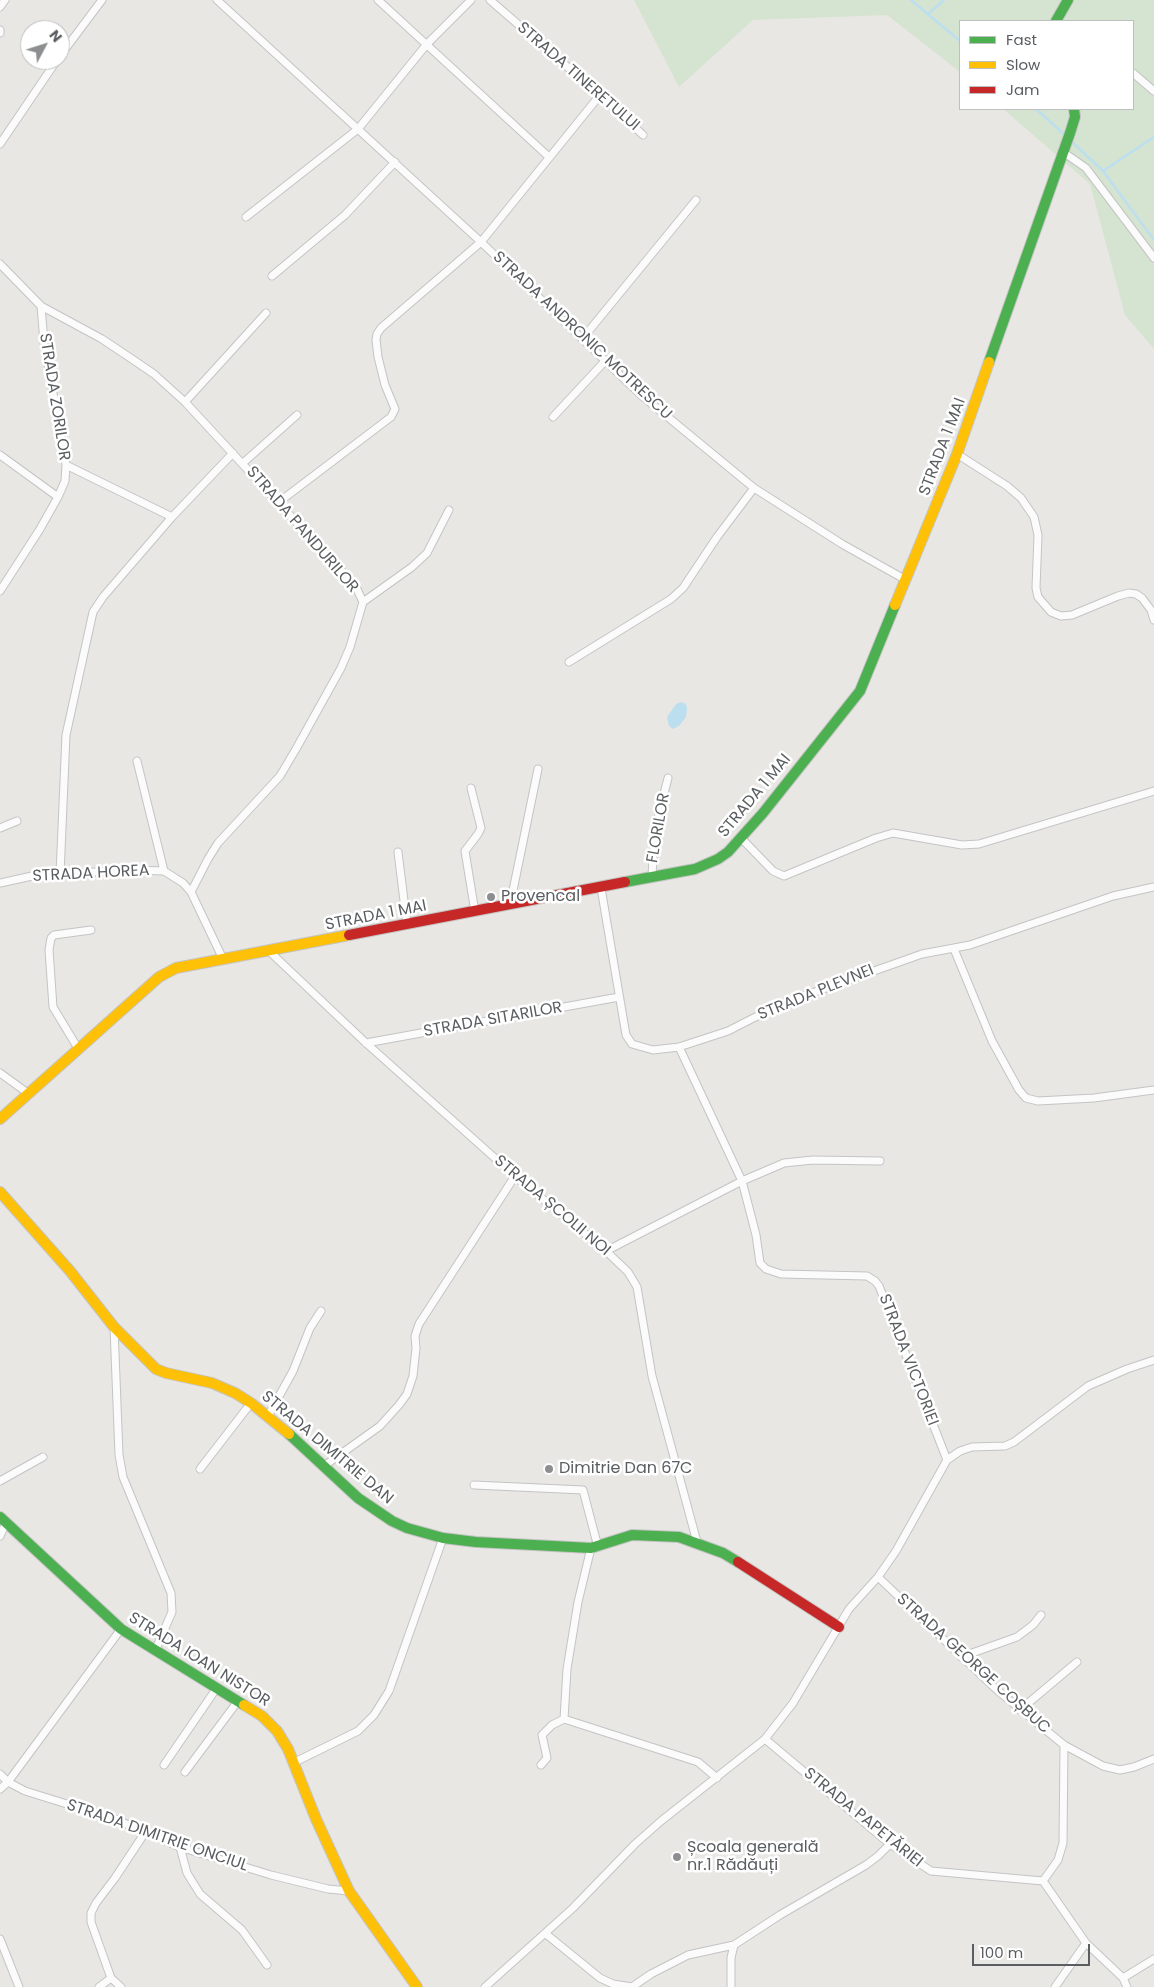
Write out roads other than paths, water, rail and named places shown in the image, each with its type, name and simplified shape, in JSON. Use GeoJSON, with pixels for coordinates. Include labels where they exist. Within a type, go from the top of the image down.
{"type":"FeatureCollection","features":[{"type":"Feature","properties":{"kind":"main road"},"geometry":{"type":"LineString","coordinates":[[1057,20],[1068,0]]}},
{"type":"Feature","properties":{"kind":"main road","name":"STRADA 1 MAI"},"geometry":{"type":"LineString","coordinates":[[0,1119],[167,972],[176,968],[695,869],[718,859],[741,838],[764,813],[860,691],[957,454],[1070,133],[1075,117],[1074,110]]}},
{"type":"Feature","properties":{"kind":"main road","name":"STRADA DIMITRIE DAN"},"geometry":{"type":"LineString","coordinates":[[0,1192],[70,1271],[114,1327],[156,1369],[218,1385],[251,1403],[268,1416],[358,1498],[383,1516],[407,1528],[443,1538],[476,1542],[594,1548],[619,1538],[643,1534],[679,1537],[723,1553],[804,1603],[838,1627]]}},
{"type":"Feature","properties":{"kind":"main road","name":"STRADA IOAN NISTOR"},"geometry":{"type":"LineString","coordinates":[[3,1520],[121,1629],[262,1716],[273,1726],[288,1749],[334,1862],[349,1891],[417,1987]]}},
{"type":"Feature","properties":{"kind":"street"},"geometry":{"type":"LineString","coordinates":[[0,7],[5,0]]}},
{"type":"Feature","properties":{"kind":"street"},"geometry":{"type":"LineString","coordinates":[[70,43],[102,0]]}},
{"type":"Feature","properties":{"kind":"street","name":"STRADA ANDRONIC MOTRESCU"},"geometry":{"type":"LineString","coordinates":[[217,0],[482,242],[641,395],[754,488],[842,544],[906,580]]}},
{"type":"Feature","properties":{"kind":"street"},"geometry":{"type":"LineString","coordinates":[[378,0],[548,157]]}},
{"type":"Feature","properties":{"kind":"street"},"geometry":{"type":"LineString","coordinates":[[246,217],[358,129],[427,44],[471,0]]}},
{"type":"Feature","properties":{"kind":"street","name":"STRADA TINERETULUI"},"geometry":{"type":"LineString","coordinates":[[490,0],[600,95],[643,135]]}},
{"type":"Feature","properties":{"kind":"street"},"geometry":{"type":"LineString","coordinates":[[0,144],[50,70]]}},
{"type":"Feature","properties":{"kind":"street"},"geometry":{"type":"LineString","coordinates":[[1134,74],[1154,91]]}},
{"type":"Feature","properties":{"kind":"street","name":"STRADA ANDRONIC MOTRESCU"},"geometry":{"type":"LineString","coordinates":[[482,242],[548,157],[600,95]]}},
{"type":"Feature","properties":{"kind":"street"},"geometry":{"type":"LineString","coordinates":[[1064,150],[1086,168],[1154,258]]}},
{"type":"Feature","properties":{"kind":"street"},"geometry":{"type":"LineString","coordinates":[[272,276],[345,214],[395,162]]}},
{"type":"Feature","properties":{"kind":"street"},"geometry":{"type":"LineString","coordinates":[[583,338],[696,200]]}},
{"type":"Feature","properties":{"kind":"street"},"geometry":{"type":"LineString","coordinates":[[279,502],[391,417],[395,409],[385,385],[378,357],[377,334],[381,328],[482,242]]}},
{"type":"Feature","properties":{"kind":"street","name":"STRADA PANDURILOR"},"geometry":{"type":"LineString","coordinates":[[0,264],[42,306],[102,339],[132,359],[154,374],[185,402],[352,582],[362,602],[350,647],[341,668],[296,749],[275,782],[218,843],[191,892]]}},
{"type":"Feature","properties":{"kind":"street","name":"STRADA ZORILOR"},"geometry":{"type":"LineString","coordinates":[[0,591],[40,529],[65,481],[66,465],[44,343],[42,306]]}},
{"type":"Feature","properties":{"kind":"street"},"geometry":{"type":"LineString","coordinates":[[185,402],[266,313]]}},
{"type":"Feature","properties":{"kind":"street"},"geometry":{"type":"LineString","coordinates":[[553,417],[606,360]]}},
{"type":"Feature","properties":{"kind":"street"},"geometry":{"type":"LineString","coordinates":[[243,464],[297,415]]}},
{"type":"Feature","properties":{"kind":"street"},"geometry":{"type":"LineString","coordinates":[[60,874],[66,735],[93,612],[109,590],[172,517],[233,452]]}},
{"type":"Feature","properties":{"kind":"street"},"geometry":{"type":"LineString","coordinates":[[957,454],[990,474],[1021,498],[1034,517],[1038,536],[1036,588],[1038,598],[1051,612],[1061,616],[1072,615],[1129,593],[1136,594],[1142,598],[1154,620]]}},
{"type":"Feature","properties":{"kind":"street"},"geometry":{"type":"LineString","coordinates":[[0,455],[58,497]]}},
{"type":"Feature","properties":{"kind":"street"},"geometry":{"type":"LineString","coordinates":[[66,465],[172,517]]}},
{"type":"Feature","properties":{"kind":"street"},"geometry":{"type":"LineString","coordinates":[[569,662],[671,599],[683,588],[717,537],[754,488]]}},
{"type":"Feature","properties":{"kind":"street"},"geometry":{"type":"LineString","coordinates":[[362,602],[412,567],[427,553],[449,510]]}},
{"type":"Feature","properties":{"kind":"street"},"geometry":{"type":"LineString","coordinates":[[137,761],[164,871]]}},
{"type":"Feature","properties":{"kind":"street"},"geometry":{"type":"LineString","coordinates":[[510,905],[538,768]]}},
{"type":"Feature","properties":{"kind":"street","name":"FLORILOR"},"geometry":{"type":"LineString","coordinates":[[652,878],[652,855],[659,813],[668,778]]}},
{"type":"Feature","properties":{"kind":"street"},"geometry":{"type":"LineString","coordinates":[[471,788],[481,828],[465,851],[475,912]]}},
{"type":"Feature","properties":{"kind":"street"},"geometry":{"type":"LineString","coordinates":[[741,838],[773,871],[784,876],[892,833],[962,846],[979,844],[1154,791]]}},
{"type":"Feature","properties":{"kind":"street"},"geometry":{"type":"LineString","coordinates":[[0,828],[17,822]]}},
{"type":"Feature","properties":{"kind":"street"},"geometry":{"type":"LineString","coordinates":[[398,852],[407,925]]}},
{"type":"Feature","properties":{"kind":"street","name":"STRADA HOREA"},"geometry":{"type":"LineString","coordinates":[[0,883],[32,876],[132,870],[164,871],[191,892],[222,959]]}},
{"type":"Feature","properties":{"kind":"street","name":"STRADA PLEVNEI"},"geometry":{"type":"LineString","coordinates":[[601,888],[626,1035],[632,1044],[652,1050],[679,1047],[728,1031],[781,1004],[922,954],[954,949],[1113,896],[1154,887]]}},
{"type":"Feature","properties":{"kind":"street"},"geometry":{"type":"LineString","coordinates":[[79,1050],[53,1007],[49,950],[51,938],[54,935],[91,930]]}},
{"type":"Feature","properties":{"kind":"street"},"geometry":{"type":"LineString","coordinates":[[954,949],[992,1041],[1019,1090],[1026,1098],[1038,1101],[1094,1098],[1154,1090]]}},
{"type":"Feature","properties":{"kind":"street","name":"STRADA ȘCOLII NOI"},"geometry":{"type":"LineString","coordinates":[[269,951],[366,1043],[515,1176],[606,1251],[628,1272],[637,1287],[652,1376],[697,1542]]}},
{"type":"Feature","properties":{"kind":"street","name":"STRADA SITARILOR"},"geometry":{"type":"LineString","coordinates":[[366,1043],[619,997]]}},
{"type":"Feature","properties":{"kind":"street","name":"STRADA VICTORIEI"},"geometry":{"type":"LineString","coordinates":[[679,1047],[742,1181],[756,1235],[760,1263],[766,1269],[781,1274],[867,1276],[875,1281],[879,1286],[947,1460]]}},
{"type":"Feature","properties":{"kind":"street"},"geometry":{"type":"LineString","coordinates":[[0,1074],[29,1094]]}},
{"type":"Feature","properties":{"kind":"street"},"geometry":{"type":"LineString","coordinates":[[606,1251],[742,1181],[784,1162],[813,1160],[880,1162]]}},
{"type":"Feature","properties":{"kind":"street"},"geometry":{"type":"LineString","coordinates":[[324,1466],[380,1426],[407,1394],[413,1376],[416,1348],[415,1336],[420,1324],[515,1176]]}},
{"type":"Feature","properties":{"kind":"street"},"geometry":{"type":"LineString","coordinates":[[268,1416],[293,1370],[310,1328],[321,1311]]}},
{"type":"Feature","properties":{"kind":"street"},"geometry":{"type":"LineString","coordinates":[[114,1327],[119,1455],[122,1477],[171,1593],[172,1612],[154,1651]]}},
{"type":"Feature","properties":{"kind":"street"},"geometry":{"type":"LineString","coordinates":[[485,1987],[574,1908],[635,1844],[661,1821],[765,1739],[793,1703],[849,1609],[878,1577],[896,1551],[947,1460],[960,1451],[972,1447],[1004,1446],[1014,1442],[1088,1386],[1127,1368],[1154,1360]]}},
{"type":"Feature","properties":{"kind":"street"},"geometry":{"type":"LineString","coordinates":[[200,1469],[251,1403]]}},
{"type":"Feature","properties":{"kind":"street"},"geometry":{"type":"LineString","coordinates":[[0,1481],[43,1457]]}},
{"type":"Feature","properties":{"kind":"street"},"geometry":{"type":"LineString","coordinates":[[474,1485],[583,1490],[594,1548],[578,1602],[566,1669],[564,1719]]}},
{"type":"Feature","properties":{"kind":"street"},"geometry":{"type":"LineString","coordinates":[[0,1536],[3,1520]]}},
{"type":"Feature","properties":{"kind":"street"},"geometry":{"type":"LineString","coordinates":[[293,1764],[358,1731],[374,1715],[389,1691],[443,1538]]}},
{"type":"Feature","properties":{"kind":"street","name":"STRADA GEORGE COȘBUC"},"geometry":{"type":"LineString","coordinates":[[878,1577],[961,1657],[1020,1710],[1064,1745],[1103,1766],[1120,1770],[1154,1759]]}},
{"type":"Feature","properties":{"kind":"street"},"geometry":{"type":"LineString","coordinates":[[961,1657],[1017,1637],[1033,1625],[1041,1615]]}},
{"type":"Feature","properties":{"kind":"street"},"geometry":{"type":"LineString","coordinates":[[0,1789],[8,1782],[121,1629]]}},
{"type":"Feature","properties":{"kind":"street"},"geometry":{"type":"LineString","coordinates":[[1020,1710],[1077,1662]]}},
{"type":"Feature","properties":{"kind":"street"},"geometry":{"type":"LineString","coordinates":[[164,1765],[216,1689]]}},
{"type":"Feature","properties":{"kind":"street"},"geometry":{"type":"LineString","coordinates":[[185,1772],[238,1701]]}},
{"type":"Feature","properties":{"kind":"street"},"geometry":{"type":"LineString","coordinates":[[541,1764],[547,1758],[542,1735],[552,1725],[564,1719],[692,1759],[708,1769],[717,1778]]}},
{"type":"Feature","properties":{"kind":"street","name":"STRADA PAPETĂRIEI"},"geometry":{"type":"LineString","coordinates":[[765,1739],[890,1844],[921,1866],[939,1874],[1043,1881]]}},
{"type":"Feature","properties":{"kind":"street"},"geometry":{"type":"LineString","coordinates":[[1064,1745],[1063,1843],[1058,1860],[1043,1881],[1086,1943],[1123,1978],[1127,1987]]}},
{"type":"Feature","properties":{"kind":"street","name":"STRADA DIMITRIE ONCIUL"},"geometry":{"type":"LineString","coordinates":[[0,1774],[8,1782],[25,1790],[95,1812],[146,1831],[180,1847],[280,1877],[328,1889],[349,1891]]}},
{"type":"Feature","properties":{"kind":"street"},"geometry":{"type":"LineString","coordinates":[[121,1987],[111,1978],[91,1922],[91,1913],[146,1831]]}},
{"type":"Feature","properties":{"kind":"street"},"geometry":{"type":"LineString","coordinates":[[546,1934],[600,1978],[613,1984],[632,1987],[688,1955],[734,1945],[780,1915],[866,1865],[890,1844]]}},
{"type":"Feature","properties":{"kind":"street"},"geometry":{"type":"LineString","coordinates":[[180,1847],[187,1873],[200,1894],[242,1930],[267,1965]]}},
{"type":"Feature","properties":{"kind":"street"},"geometry":{"type":"LineString","coordinates":[[0,1939],[19,1987]]}},
{"type":"Feature","properties":{"kind":"street"},"geometry":{"type":"LineString","coordinates":[[1055,1987],[1086,1943]]}},
{"type":"Feature","properties":{"kind":"street"},"geometry":{"type":"LineString","coordinates":[[730,1987],[731,1958],[734,1945]]}},
{"type":"Feature","properties":{"kind":"street"},"geometry":{"type":"LineString","coordinates":[[1123,1978],[1154,1959]]}},
{"type":"Feature","properties":{"kind":"street"},"geometry":{"type":"LineString","coordinates":[[98,1987],[111,1978]]}},
{"type":"Feature","properties":{"kind":"water"},"geometry":{"type":"Polygon","coordinates":[[[682,702],[686,704],[686,717],[679,726],[673,729],[669,726],[667,717],[676,704],[682,702]]]}},
{"type":"Feature","properties":{"kind":"waterway"},"geometry":{"type":"LineString","coordinates":[[911,0],[959,40]]}},
{"type":"Feature","properties":{"kind":"waterway"},"geometry":{"type":"LineString","coordinates":[[928,14],[944,0]]}},
{"type":"Feature","properties":{"kind":"waterway"},"geometry":{"type":"LineString","coordinates":[[1037,110],[1066,136]]}},
{"type":"Feature","properties":{"kind":"waterway"},"geometry":{"type":"LineString","coordinates":[[1103,171],[1154,137]]}},
{"type":"Feature","properties":{"kind":"waterway"},"geometry":{"type":"LineString","coordinates":[[1070,140],[1103,171],[1154,240]]}},
{"type":"Feature","properties":{"kind":"place","name":"Provencal"},"geometry":{"type":"Point","coordinates":[491,897]}},
{"type":"Feature","properties":{"kind":"place","name":"Dimitrie Dan 67C"},"geometry":{"type":"Point","coordinates":[549,1469]}},
{"type":"Feature","properties":{"kind":"place","name":"Școala generală nr.1 Rădăuți"},"geometry":{"type":"Point","coordinates":[677,1857]}}]}
